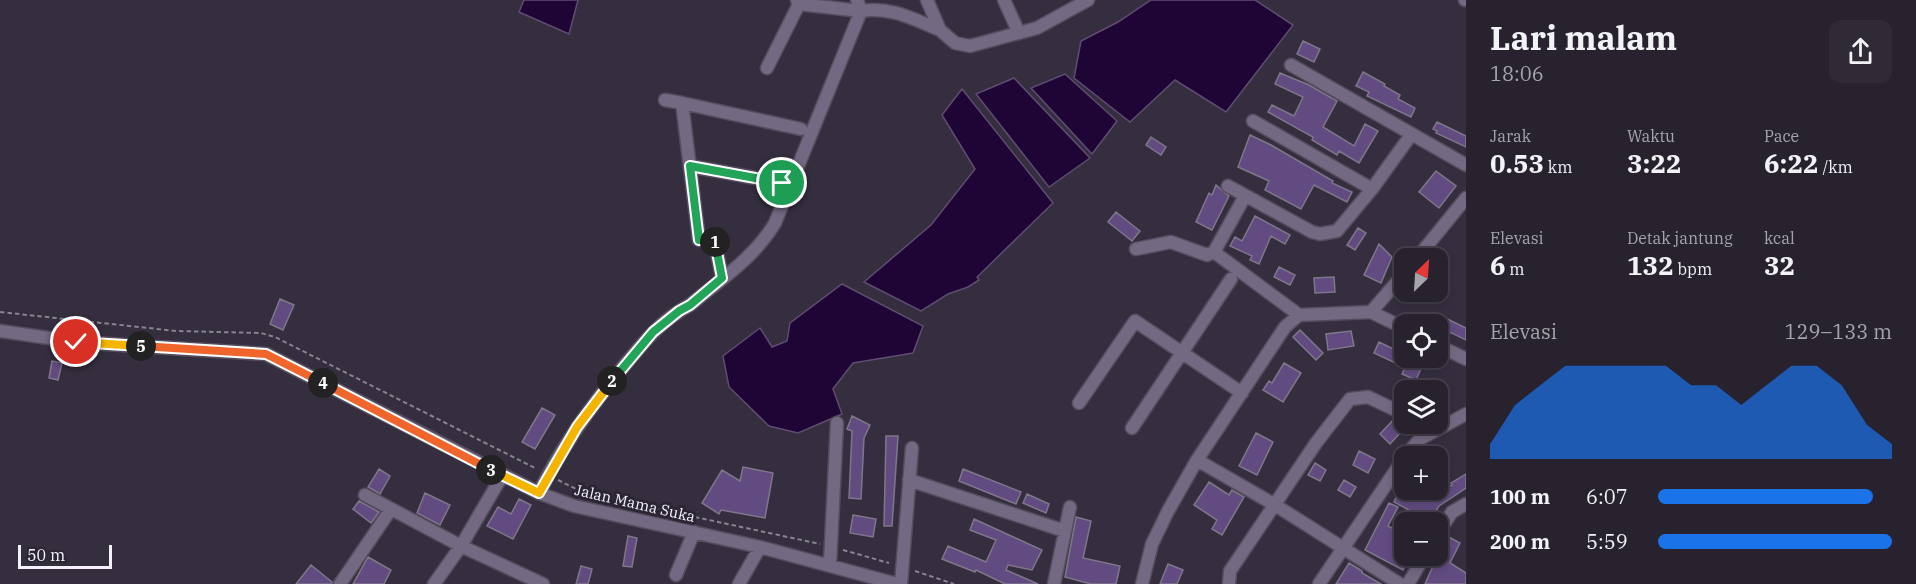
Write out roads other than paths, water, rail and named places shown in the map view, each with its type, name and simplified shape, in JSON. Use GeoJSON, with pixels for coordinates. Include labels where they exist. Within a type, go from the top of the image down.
{"type":"FeatureCollection","features":[{"type":"Feature","properties":{"kind":"street"},"geometry":{"type":"LineString","coordinates":[[927,0],[940,30]]}},
{"type":"Feature","properties":{"kind":"street"},"geometry":{"type":"LineString","coordinates":[[1004,0],[1019,33]]}},
{"type":"Feature","properties":{"kind":"street"},"geometry":{"type":"LineString","coordinates":[[767,68],[798,2],[859,5],[896,11],[940,30],[955,43],[970,46],[1037,28],[1071,5],[1088,0]]}},
{"type":"Feature","properties":{"kind":"street"},"geometry":{"type":"LineString","coordinates":[[539,493],[590,407],[653,332],[690,305],[762,244],[775,223],[859,5]]}},
{"type":"Feature","properties":{"kind":"street"},"geometry":{"type":"LineString","coordinates":[[1291,65],[1466,165]]}},
{"type":"Feature","properties":{"kind":"street"},"geometry":{"type":"LineString","coordinates":[[665,100],[801,129]]}},
{"type":"Feature","properties":{"kind":"street"},"geometry":{"type":"LineString","coordinates":[[682,104],[699,240],[714,237],[722,278]]}},
{"type":"Feature","properties":{"kind":"street"},"geometry":{"type":"LineString","coordinates":[[1253,121],[1372,189]]}},
{"type":"Feature","properties":{"kind":"street"},"geometry":{"type":"LineString","coordinates":[[1228,186],[1312,232],[1320,234],[1337,231],[1412,135]]}},
{"type":"Feature","properties":{"kind":"street"},"geometry":{"type":"LineString","coordinates":[[690,166],[782,183]]}},
{"type":"Feature","properties":{"kind":"street"},"geometry":{"type":"LineString","coordinates":[[1136,249],[1171,242],[1185,245],[1207,255],[1214,252],[1245,196]]}},
{"type":"Feature","properties":{"kind":"street"},"geometry":{"type":"LineString","coordinates":[[1425,248],[1466,198]]}},
{"type":"Feature","properties":{"kind":"street"},"geometry":{"type":"LineString","coordinates":[[1214,252],[1299,315]]}},
{"type":"Feature","properties":{"kind":"street"},"geometry":{"type":"LineString","coordinates":[[1132,428],[1231,279]]}},
{"type":"Feature","properties":{"kind":"street"},"geometry":{"type":"LineString","coordinates":[[1371,312],[1394,286]]}},
{"type":"Feature","properties":{"kind":"street"},"geometry":{"type":"LineString","coordinates":[[1142,584],[1159,528],[1197,460],[1285,327],[1299,315],[1371,312],[1394,323]]}},
{"type":"Feature","properties":{"kind":"street"},"geometry":{"type":"LineString","coordinates":[[1079,404],[1135,321],[1242,393]]}},
{"type":"Feature","properties":{"kind":"street","name":"Jalan Mama Suka"},"geometry":{"type":"LineString","coordinates":[[0,331],[76,342],[266,354],[502,476],[574,506],[760,547],[830,564],[897,584]]}},
{"type":"Feature","properties":{"kind":"street"},"geometry":{"type":"LineString","coordinates":[[1448,350],[1466,359]]}},
{"type":"Feature","properties":{"kind":"street"},"geometry":{"type":"LineString","coordinates":[[1229,584],[1230,571],[1316,443],[1350,399],[1368,397],[1394,409]]}},
{"type":"Feature","properties":{"kind":"street"},"geometry":{"type":"LineString","coordinates":[[1448,423],[1466,414]]}},
{"type":"Feature","properties":{"kind":"street"},"geometry":{"type":"LineString","coordinates":[[830,564],[837,423]]}},
{"type":"Feature","properties":{"kind":"street"},"geometry":{"type":"LineString","coordinates":[[1414,446],[1428,434]]}},
{"type":"Feature","properties":{"kind":"street"},"geometry":{"type":"LineString","coordinates":[[902,584],[912,448]]}},
{"type":"Feature","properties":{"kind":"street"},"geometry":{"type":"LineString","coordinates":[[1197,460],[1400,584]]}},
{"type":"Feature","properties":{"kind":"street"},"geometry":{"type":"LineString","coordinates":[[1319,584],[1394,473]]}},
{"type":"Feature","properties":{"kind":"street"},"geometry":{"type":"LineString","coordinates":[[434,584],[461,546],[502,476]]}},
{"type":"Feature","properties":{"kind":"street"},"geometry":{"type":"LineString","coordinates":[[909,480],[1065,531]]}},
{"type":"Feature","properties":{"kind":"street"},"geometry":{"type":"LineString","coordinates":[[365,495],[461,546],[543,584]]}},
{"type":"Feature","properties":{"kind":"street"},"geometry":{"type":"LineString","coordinates":[[1054,584],[1070,507]]}},
{"type":"Feature","properties":{"kind":"street"},"geometry":{"type":"LineString","coordinates":[[340,584],[391,509]]}},
{"type":"Feature","properties":{"kind":"street"},"geometry":{"type":"LineString","coordinates":[[1448,517],[1463,509]]}},
{"type":"Feature","properties":{"kind":"street"},"geometry":{"type":"LineString","coordinates":[[676,575],[694,532]]}},
{"type":"Feature","properties":{"kind":"street"},"geometry":{"type":"LineString","coordinates":[[739,584],[760,547]]}},
{"type":"Feature","properties":{"kind":"street"},"geometry":{"type":"LineString","coordinates":[[1408,584],[1419,566]]}}]}
